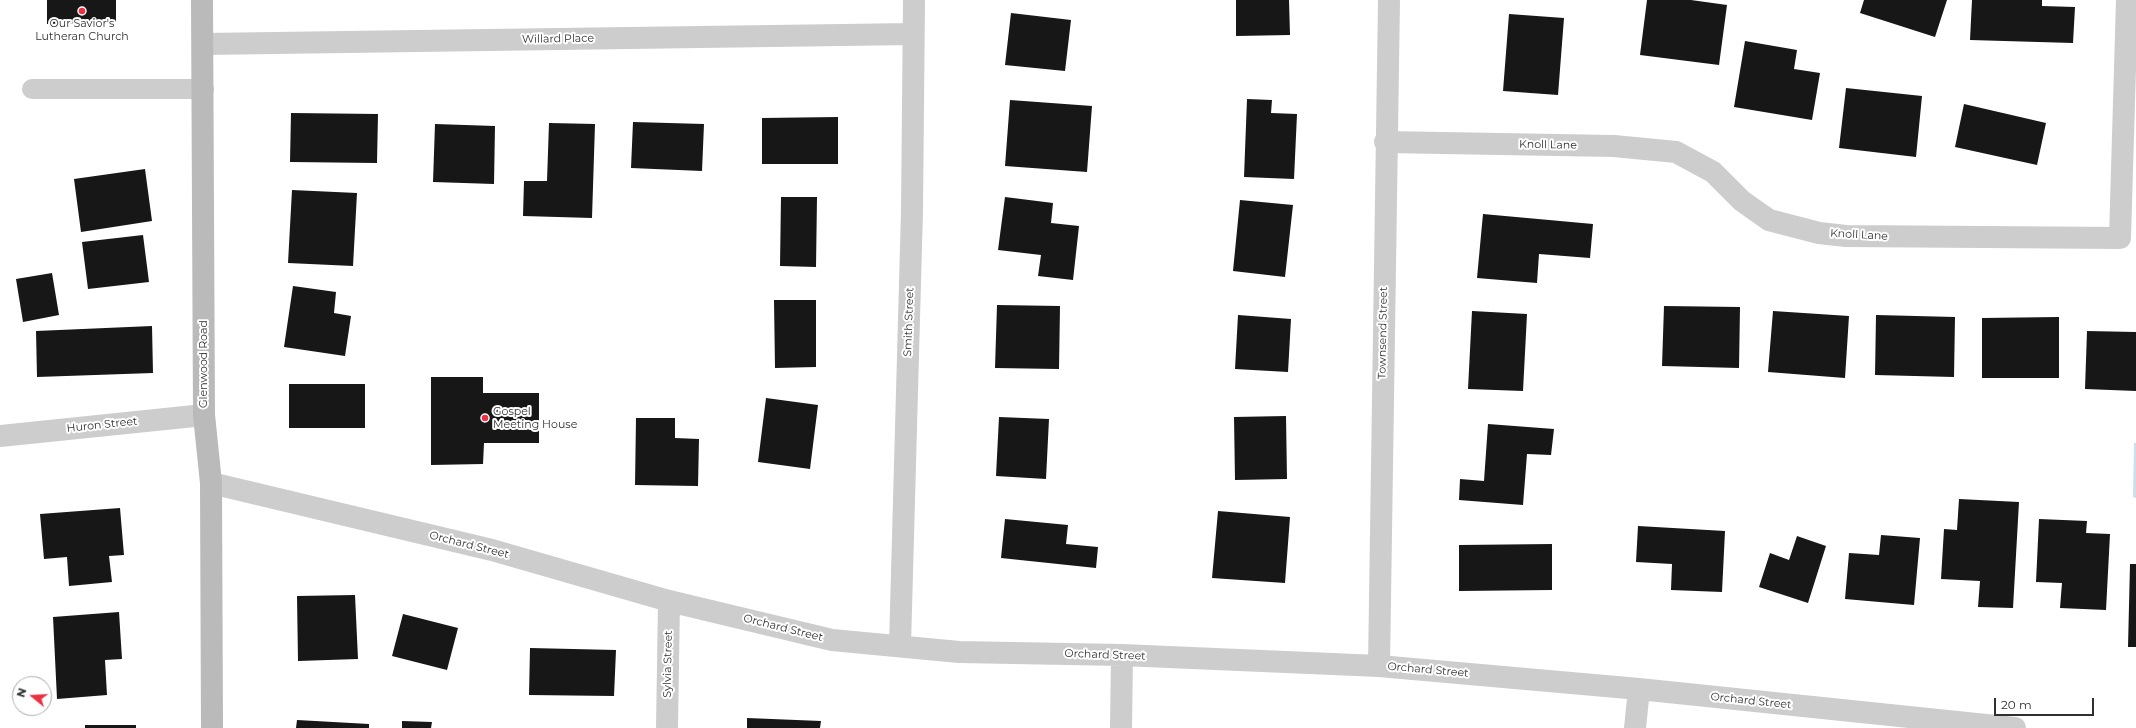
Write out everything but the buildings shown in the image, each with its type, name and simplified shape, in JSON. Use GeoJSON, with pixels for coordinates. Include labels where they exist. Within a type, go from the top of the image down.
{"type":"FeatureCollection","features":[{"type":"Feature","properties":{"kind":"main road","name":"Glenwood Road"},"geometry":{"type":"LineString","coordinates":[[202,0],[204,44],[204,415],[211,483],[212,728]]}},
{"type":"Feature","properties":{"kind":"street","name":"Smith Street"},"geometry":{"type":"LineString","coordinates":[[900,645],[912,212],[914,0]]}},
{"type":"Feature","properties":{"kind":"street","name":"Townsend Street"},"geometry":{"type":"LineString","coordinates":[[1379,666],[1389,0]]}},
{"type":"Feature","properties":{"kind":"street","name":"Knoll Lane"},"geometry":{"type":"LineString","coordinates":[[1386,142],[1614,146],[1676,152],[1713,172],[1742,201],[1769,220],[1818,233],[1840,236],[2120,238],[2127,0]]}},
{"type":"Feature","properties":{"kind":"street","name":"Willard Place"},"geometry":{"type":"LineString","coordinates":[[204,44],[913,34]]}},
{"type":"Feature","properties":{"kind":"street","name":"Huron Street"},"geometry":{"type":"LineString","coordinates":[[0,436],[204,415]]}},
{"type":"Feature","properties":{"kind":"street","name":"Orchard Street"},"geometry":{"type":"LineString","coordinates":[[211,483],[492,550],[670,601],[832,640],[900,645],[959,652],[1122,656],[1379,666],[1639,689],[2015,728]]}},
{"type":"Feature","properties":{"kind":"street","name":"Sylvia Street"},"geometry":{"type":"LineString","coordinates":[[667,728],[670,601]]}},
{"type":"Feature","properties":{"kind":"street"},"geometry":{"type":"LineString","coordinates":[[1121,728],[1122,656]]}},
{"type":"Feature","properties":{"kind":"street"},"geometry":{"type":"LineString","coordinates":[[1635,728],[1639,689]]}},
{"type":"Feature","properties":{"kind":"lane"},"geometry":{"type":"LineString","coordinates":[[32,89],[204,89]]}},
{"type":"Feature","properties":{"kind":"water"},"geometry":{"type":"Polygon","coordinates":[[[2134,443],[2136,443],[2136,498],[2133,497],[2134,443]]]}},
{"type":"Feature","properties":{"kind":"place","name":"Our Savior's Lutheran Church"},"geometry":{"type":"Point","coordinates":[82,11]}},
{"type":"Feature","properties":{"kind":"place","name":"Gospel Meeting House"},"geometry":{"type":"Point","coordinates":[485,418]}}]}
